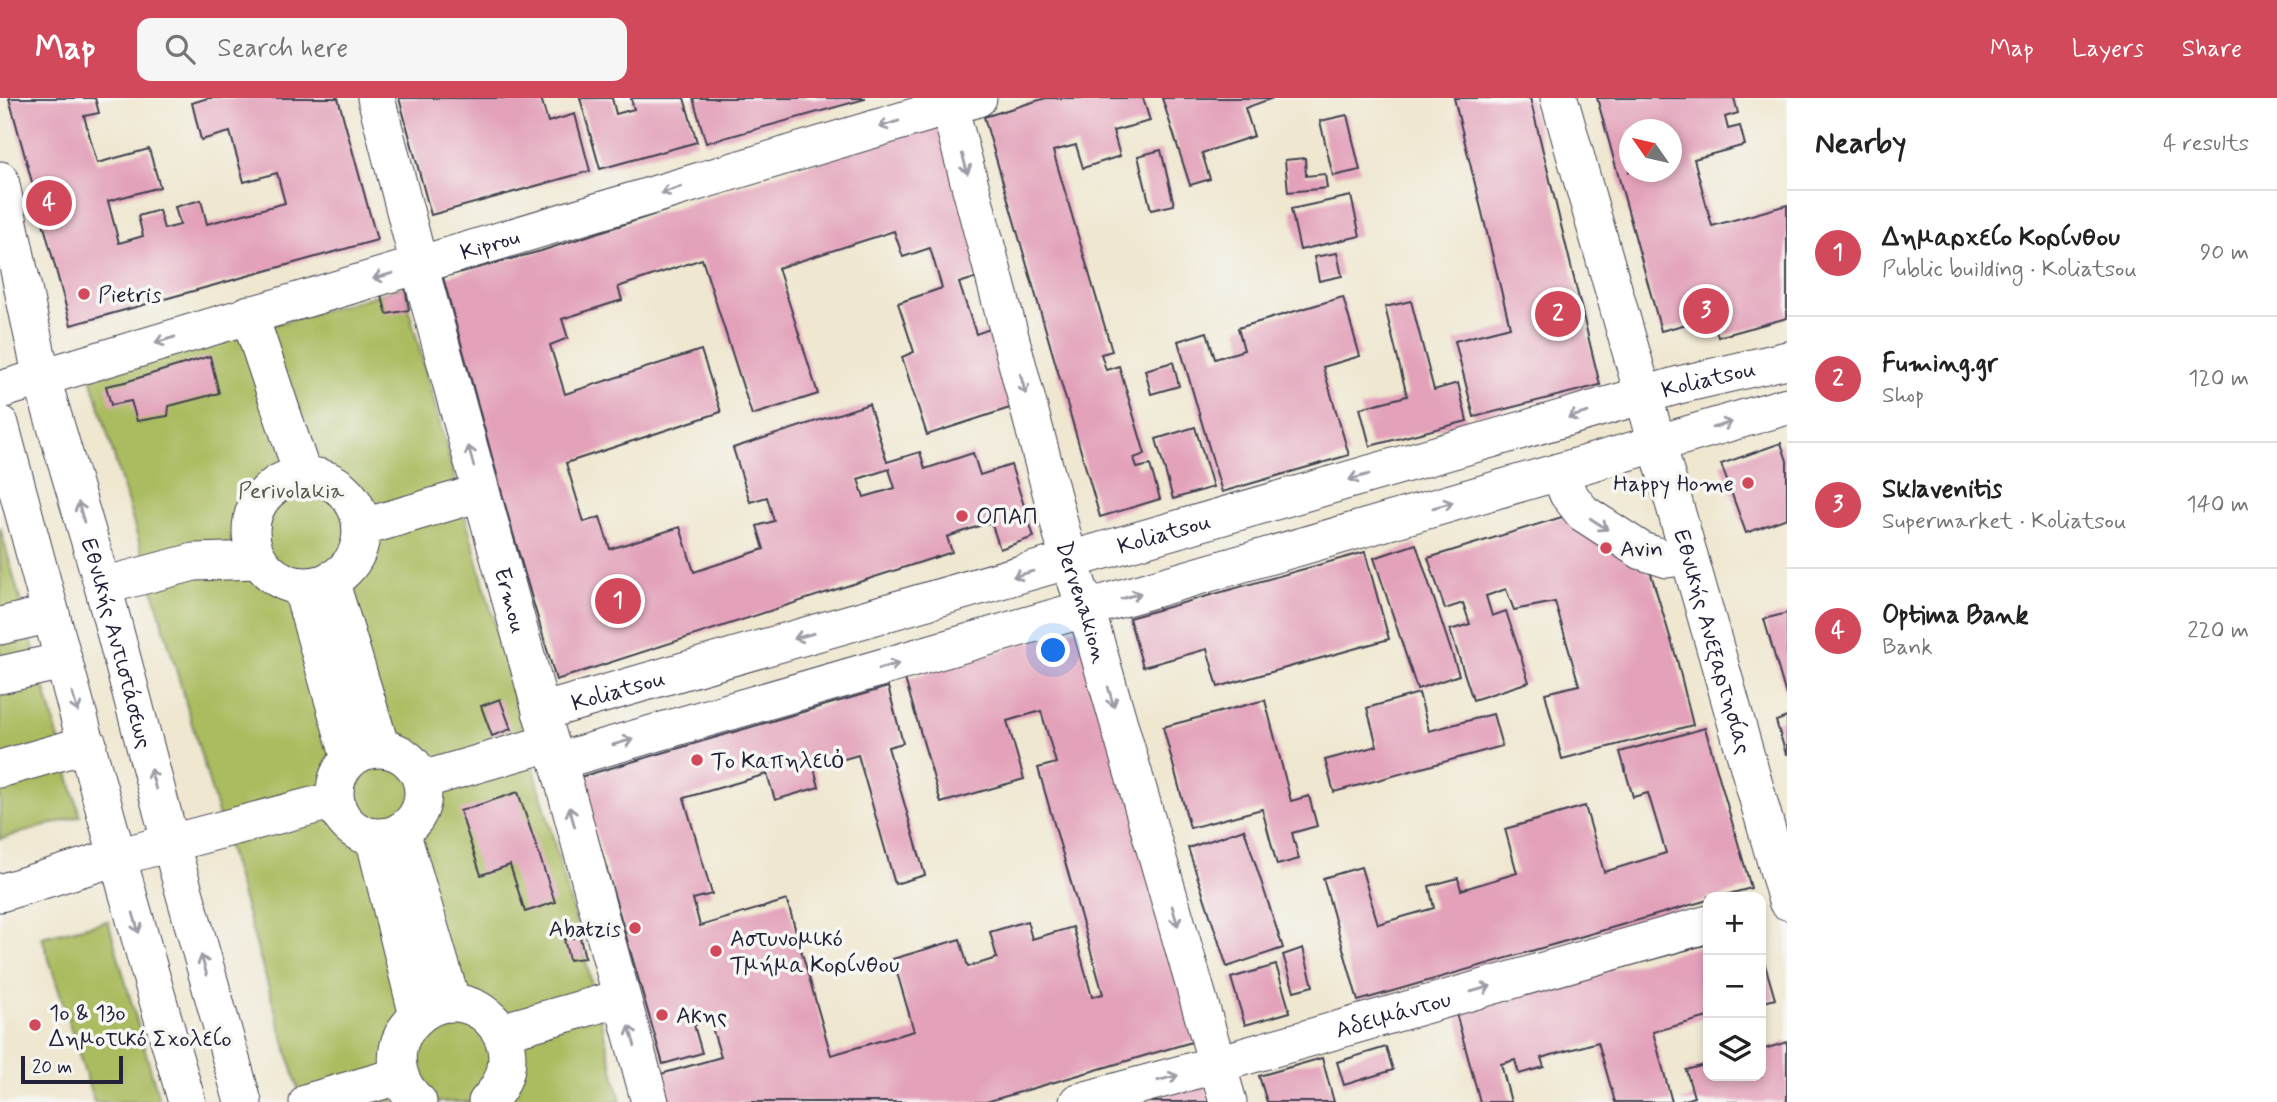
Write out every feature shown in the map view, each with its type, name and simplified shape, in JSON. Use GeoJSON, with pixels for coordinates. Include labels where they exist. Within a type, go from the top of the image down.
{"type":"FeatureCollection","features":[{"type":"Feature","properties":{"kind":"street","name":"Ermou"},"geometry":{"type":"LineString","coordinates":[[376,98],[480,493],[650,1102]]}},
{"type":"Feature","properties":{"kind":"street","name":"Εθνικής Ανεξαρτησίας"},"geometry":{"type":"LineString","coordinates":[[1566,100],[1644,396],[1787,901]]}},
{"type":"Feature","properties":{"kind":"street","name":"Kiprou"},"geometry":{"type":"LineString","coordinates":[[0,390],[958,101]]}},
{"type":"Feature","properties":{"kind":"street","name":"Dervenakion"},"geometry":{"type":"LineString","coordinates":[[958,101],[1069,561],[1086,609],[1228,1102]]}},
{"type":"Feature","properties":{"kind":"street","name":"Εθνικής Αντιστάσεως"},"geometry":{"type":"LineString","coordinates":[[0,180],[42,379],[103,586],[171,845],[243,1102]]}},
{"type":"Feature","properties":{"kind":"street"},"geometry":{"type":"LineString","coordinates":[[238,318],[291,479]]}},
{"type":"Feature","properties":{"kind":"street","name":"Koliatsou"},"geometry":{"type":"LineString","coordinates":[[550,739],[1069,561],[1644,396],[1787,360]]}},
{"type":"Feature","properties":{"kind":"street","name":"Koliatsou"},"geometry":{"type":"LineString","coordinates":[[550,739],[1086,609],[1787,406]]}},
{"type":"Feature","properties":{"kind":"street"},"geometry":{"type":"LineString","coordinates":[[0,424],[13,529],[51,614],[187,1102]]}},
{"type":"Feature","properties":{"kind":"street"},"geometry":{"type":"LineString","coordinates":[[1559,472],[1568,495],[1583,513],[1642,551],[1667,559],[1689,556]]}},
{"type":"Feature","properties":{"kind":"street"},"geometry":{"type":"LineString","coordinates":[[320,477],[336,484],[349,496],[358,511],[361,528],[360,544],[354,559],[344,571],[316,583],[285,582],[271,573],[260,560],[253,543],[251,526],[256,509],[265,494],[291,479],[320,477]]}},
{"type":"Feature","properties":{"kind":"street"},"geometry":{"type":"LineString","coordinates":[[361,528],[480,493]]}},
{"type":"Feature","properties":{"kind":"street"},"geometry":{"type":"LineString","coordinates":[[103,586],[194,562],[260,560]]}},
{"type":"Feature","properties":{"kind":"street"},"geometry":{"type":"LineString","coordinates":[[316,583],[365,753]]}},
{"type":"Feature","properties":{"kind":"street"},"geometry":{"type":"LineString","coordinates":[[0,626],[51,614]]}},
{"type":"Feature","properties":{"kind":"street"},"geometry":{"type":"LineString","coordinates":[[0,675],[63,661]]}},
{"type":"Feature","properties":{"kind":"street"},"geometry":{"type":"LineString","coordinates":[[422,780],[550,739]]}},
{"type":"Feature","properties":{"kind":"street"},"geometry":{"type":"LineString","coordinates":[[0,769],[88,744]]}},
{"type":"Feature","properties":{"kind":"street"},"geometry":{"type":"LineString","coordinates":[[395,750],[407,757],[416,767],[422,780],[424,794],[421,809],[413,822],[387,834],[360,833],[348,825],[339,813],[335,800],[335,785],[340,770],[365,753],[395,750]]}},
{"type":"Feature","properties":{"kind":"street"},"geometry":{"type":"LineString","coordinates":[[0,893],[117,858],[335,800]]}},
{"type":"Feature","properties":{"kind":"street"},"geometry":{"type":"LineString","coordinates":[[387,834],[452,1003]]}},
{"type":"Feature","properties":{"kind":"street"},"geometry":{"type":"LineString","coordinates":[[387,834],[418,1016]]}},
{"type":"Feature","properties":{"kind":"street"},"geometry":{"type":"LineString","coordinates":[[1766,907],[1787,901]]}},
{"type":"Feature","properties":{"kind":"street","name":"Αδειμάντου"},"geometry":{"type":"LineString","coordinates":[[1078,1102],[1703,925]]}},
{"type":"Feature","properties":{"kind":"street"},"geometry":{"type":"LineString","coordinates":[[501,1032],[621,998]]}},
{"type":"Feature","properties":{"kind":"street"},"geometry":{"type":"LineString","coordinates":[[308,1102],[408,1089],[397,1059],[399,1043],[418,1016],[435,1007],[452,1003],[467,1005],[493,1020],[507,1047],[506,1071],[497,1092],[487,1102]]}},
{"type":"Feature","properties":{"kind":"green space","name":"Perivolakia"},"geometry":{"type":"Polygon","coordinates":[[[405,287],[409,310],[580,937],[621,1102],[302,1102],[91,377],[405,287]]]}},
{"type":"Feature","properties":{"kind":"green space"},"geometry":{"type":"Polygon","coordinates":[[[0,527],[80,816],[0,839],[0,527]]]}},
{"type":"Feature","properties":{"kind":"green space"},"geometry":{"type":"Polygon","coordinates":[[[108,921],[160,1102],[94,1102],[42,937],[108,921]]]}},
{"type":"Feature","properties":{"kind":"building"},"geometry":{"type":"Polygon","coordinates":[[[9,98],[95,98],[99,113],[84,116],[97,163],[149,149],[160,187],[108,201],[119,243],[143,236],[138,216],[159,210],[164,229],[180,225],[175,207],[201,200],[207,224],[285,203],[277,173],[244,182],[230,132],[201,140],[192,103],[208,98],[338,98],[377,240],[71,325],[9,98]]]}},
{"type":"Feature","properties":{"kind":"building"},"geometry":{"type":"Polygon","coordinates":[[[399,98],[541,98],[548,122],[575,114],[590,171],[431,215],[399,98]]]}},
{"type":"Feature","properties":{"kind":"building"},"geometry":{"type":"Polygon","coordinates":[[[580,98],[612,98],[616,114],[634,109],[631,99],[634,98],[684,98],[697,142],[600,169],[580,98]]]}},
{"type":"Feature","properties":{"kind":"building"},"geometry":{"type":"Polygon","coordinates":[[[693,98],[865,98],[865,99],[706,143],[693,98]]]}},
{"type":"Feature","properties":{"kind":"building"},"geometry":{"type":"Polygon","coordinates":[[[1046,98],[1143,98],[1150,121],[1113,131],[1120,156],[1083,168],[1076,145],[1053,151],[1112,351],[1101,354],[1106,370],[1119,366],[1145,454],[1134,458],[1137,468],[1150,465],[1160,499],[1100,517],[984,117],[1046,98]]]}},
{"type":"Feature","properties":{"kind":"building"},"geometry":{"type":"Polygon","coordinates":[[[1162,98],[1273,98],[1245,108],[1254,136],[1202,153],[1210,179],[1190,185],[1162,98]]]}},
{"type":"Feature","properties":{"kind":"building"},"geometry":{"type":"Polygon","coordinates":[[[1454,98],[1530,98],[1600,385],[1474,417],[1455,341],[1510,327],[1454,98]]]}},
{"type":"Feature","properties":{"kind":"building"},"geometry":{"type":"Polygon","coordinates":[[[1597,98],[1734,98],[1738,113],[1725,117],[1728,129],[1740,126],[1745,145],[1694,159],[1712,226],[1787,205],[1787,318],[1718,337],[1712,317],[1661,331],[1620,182],[1682,182],[1682,119],[1619,119],[1619,178],[1597,98]]]}},
{"type":"Feature","properties":{"kind":"building"},"geometry":{"type":"Polygon","coordinates":[[[1347,115],[1360,170],[1333,176],[1320,121],[1347,115]]]}},
{"type":"Feature","properties":{"kind":"building"},"geometry":{"type":"Polygon","coordinates":[[[938,123],[985,275],[959,283],[976,334],[998,326],[1022,404],[927,435],[902,357],[914,352],[898,303],[942,288],[930,248],[903,257],[894,231],[778,268],[818,394],[752,415],[702,259],[618,287],[622,300],[562,319],[568,338],[550,345],[565,394],[701,350],[721,412],[566,463],[584,522],[600,517],[610,549],[680,527],[694,572],[764,549],[757,526],[774,521],[767,497],[750,502],[733,448],[869,404],[887,462],[920,452],[925,469],[973,453],[980,475],[1011,465],[1034,537],[1000,549],[991,522],[947,537],[952,552],[556,680],[443,277],[541,251],[938,123]],[[889,469],[858,479],[864,497],[895,488],[889,469]]]}},
{"type":"Feature","properties":{"kind":"building"},"geometry":{"type":"Polygon","coordinates":[[[1161,150],[1174,205],[1151,210],[1138,156],[1161,150]]]}},
{"type":"Feature","properties":{"kind":"building"},"geometry":{"type":"Polygon","coordinates":[[[1305,158],[1306,176],[1325,174],[1327,188],[1288,192],[1285,160],[1305,158]]]}},
{"type":"Feature","properties":{"kind":"building"},"geometry":{"type":"Polygon","coordinates":[[[1351,196],[1360,236],[1300,250],[1291,209],[1351,196]]]}},
{"type":"Feature","properties":{"kind":"building"},"geometry":{"type":"Polygon","coordinates":[[[1337,253],[1342,276],[1319,281],[1314,257],[1337,253]]]}},
{"type":"Feature","properties":{"kind":"building"},"geometry":{"type":"Polygon","coordinates":[[[405,287],[409,310],[387,314],[381,294],[405,287]]]}},
{"type":"Feature","properties":{"kind":"building"},"geometry":{"type":"Polygon","coordinates":[[[1343,297],[1360,356],[1323,367],[1349,455],[1222,492],[1178,341],[1207,332],[1215,359],[1244,350],[1238,328],[1343,297]]]}},
{"type":"Feature","properties":{"kind":"building"},"geometry":{"type":"Polygon","coordinates":[[[1411,301],[1434,390],[1458,383],[1467,421],[1370,446],[1360,408],[1407,396],[1385,307],[1411,301]]]}},
{"type":"Feature","properties":{"kind":"building"},"geometry":{"type":"Polygon","coordinates":[[[210,356],[219,393],[169,406],[168,416],[137,421],[131,401],[111,405],[106,386],[210,356]]]}},
{"type":"Feature","properties":{"kind":"building"},"geometry":{"type":"Polygon","coordinates":[[[1173,362],[1179,386],[1151,394],[1145,370],[1173,362]]]}},
{"type":"Feature","properties":{"kind":"building"},"geometry":{"type":"Polygon","coordinates":[[[1195,427],[1213,487],[1173,499],[1156,439],[1195,427]]]}},
{"type":"Feature","properties":{"kind":"building"},"geometry":{"type":"Polygon","coordinates":[[[1781,443],[1787,461],[1787,518],[1746,533],[1721,464],[1781,443]]]}},
{"type":"Feature","properties":{"kind":"building"},"geometry":{"type":"Polygon","coordinates":[[[1565,516],[1651,574],[1693,725],[1562,759],[1545,693],[1579,685],[1555,602],[1514,610],[1506,589],[1486,596],[1492,616],[1506,611],[1529,682],[1473,700],[1450,630],[1470,624],[1463,603],[1445,609],[1428,558],[1565,516]]]}},
{"type":"Feature","properties":{"kind":"building"},"geometry":{"type":"Polygon","coordinates":[[[1416,544],[1459,675],[1417,689],[1374,558],[1416,544]]]}},
{"type":"Feature","properties":{"kind":"building"},"geometry":{"type":"Polygon","coordinates":[[[1365,552],[1389,639],[1218,687],[1207,649],[1143,667],[1129,618],[1365,552]]]}},
{"type":"Feature","properties":{"kind":"building"},"geometry":{"type":"Polygon","coordinates":[[[1787,613],[1787,695],[1786,695],[1764,619],[1787,613]]]}},
{"type":"Feature","properties":{"kind":"building"},"geometry":{"type":"Polygon","coordinates":[[[1084,626],[1202,1039],[986,1102],[669,1102],[661,1074],[721,1057],[710,1021],[694,1025],[702,1053],[663,1064],[580,777],[888,687],[903,743],[888,747],[925,875],[895,884],[858,755],[814,768],[819,787],[775,800],[767,774],[684,798],[712,894],[693,899],[700,926],[787,900],[831,1055],[914,1031],[893,959],[960,939],[968,967],[997,958],[990,932],[1027,921],[1032,939],[1073,927],[1092,997],[1103,994],[1038,768],[1056,763],[1041,711],[1007,721],[1024,779],[941,803],[905,679],[1084,626]]]}},
{"type":"Feature","properties":{"kind":"building"},"geometry":{"type":"Polygon","coordinates":[[[1419,693],[1429,731],[1493,714],[1502,746],[1334,792],[1325,760],[1377,746],[1367,708],[1419,693]]]}},
{"type":"Feature","properties":{"kind":"building"},"geometry":{"type":"Polygon","coordinates":[[[500,699],[511,729],[492,736],[481,706],[500,699]]]}},
{"type":"Feature","properties":{"kind":"building"},"geometry":{"type":"Polygon","coordinates":[[[1265,700],[1291,801],[1309,796],[1317,826],[1292,833],[1299,859],[1277,865],[1262,809],[1190,828],[1163,727],[1265,700]]]}},
{"type":"Feature","properties":{"kind":"building"},"geometry":{"type":"Polygon","coordinates":[[[1787,717],[1787,754],[1786,754],[1776,721],[1787,717]]]}},
{"type":"Feature","properties":{"kind":"building"},"geometry":{"type":"Polygon","coordinates":[[[1705,728],[1751,888],[1736,892],[1703,892],[1703,901],[1358,1001],[1323,878],[1361,867],[1378,924],[1434,908],[1429,886],[1458,878],[1461,890],[1517,873],[1505,829],[1585,806],[1604,872],[1666,853],[1648,793],[1633,797],[1620,752],[1705,728]]]}},
{"type":"Feature","properties":{"kind":"building"},"geometry":{"type":"Polygon","coordinates":[[[518,792],[555,902],[525,912],[510,865],[481,875],[460,811],[518,792]]]}},
{"type":"Feature","properties":{"kind":"building"},"geometry":{"type":"Polygon","coordinates":[[[1244,829],[1283,948],[1227,967],[1188,848],[1244,829]]]}},
{"type":"Feature","properties":{"kind":"building"},"geometry":{"type":"Polygon","coordinates":[[[580,937],[585,958],[569,960],[564,939],[580,937]]]}},
{"type":"Feature","properties":{"kind":"building"},"geometry":{"type":"Polygon","coordinates":[[[1703,945],[1703,1018],[1653,1032],[1672,1102],[1615,1102],[1598,1042],[1541,1058],[1544,1067],[1519,1074],[1515,1060],[1501,1064],[1511,1102],[1480,1102],[1456,1013],[1703,945]]]}},
{"type":"Feature","properties":{"kind":"building"},"geometry":{"type":"Polygon","coordinates":[[[1303,948],[1313,986],[1294,991],[1283,955],[1303,948]]]}},
{"type":"Feature","properties":{"kind":"building"},"geometry":{"type":"Polygon","coordinates":[[[1276,965],[1290,1012],[1245,1025],[1231,978],[1276,965]]]}},
{"type":"Feature","properties":{"kind":"building"},"geometry":{"type":"Polygon","coordinates":[[[1766,968],[1775,999],[1766,1002],[1766,968]]]}},
{"type":"Feature","properties":{"kind":"building"},"geometry":{"type":"Polygon","coordinates":[[[1787,1042],[1787,1102],[1679,1102],[1694,1097],[1686,1070],[1703,1065],[1703,1081],[1766,1081],[1766,1048],[1787,1042]]]}},
{"type":"Feature","properties":{"kind":"building"},"geometry":{"type":"Polygon","coordinates":[[[1386,1047],[1393,1070],[1344,1085],[1337,1062],[1386,1047]]]}},
{"type":"Feature","properties":{"kind":"building"},"geometry":{"type":"Polygon","coordinates":[[[1322,1058],[1334,1102],[1267,1102],[1259,1076],[1322,1058]]]}},
{"type":"Feature","properties":{"kind":"building"},"geometry":{"type":"Polygon","coordinates":[[[1205,1083],[1210,1102],[1145,1102],[1205,1083]]]}},
{"type":"Feature","properties":{"kind":"place","name":"Optima Bank"},"geometry":{"type":"Point","coordinates":[49,203]}},
{"type":"Feature","properties":{"kind":"place","name":"Pietris"},"geometry":{"type":"Point","coordinates":[84,294]}},
{"type":"Feature","properties":{"kind":"place","name":"Sklavenitis"},"geometry":{"type":"Point","coordinates":[1706,311]}},
{"type":"Feature","properties":{"kind":"place","name":"Fuming.gr"},"geometry":{"type":"Point","coordinates":[1558,314]}},
{"type":"Feature","properties":{"kind":"place","name":"Happy Home"},"geometry":{"type":"Point","coordinates":[1748,483]}},
{"type":"Feature","properties":{"kind":"place","name":"ΟΠΑΠ"},"geometry":{"type":"Point","coordinates":[962,516]}},
{"type":"Feature","properties":{"kind":"place","name":"Avin"},"geometry":{"type":"Point","coordinates":[1606,548]}},
{"type":"Feature","properties":{"kind":"place","name":"Δημαρχείο Κορίνθου"},"geometry":{"type":"Point","coordinates":[618,601]}},
{"type":"Feature","properties":{"kind":"place","name":"Το Καπηλειὀ"},"geometry":{"type":"Point","coordinates":[697,760]}},
{"type":"Feature","properties":{"kind":"place","name":"Abatzis"},"geometry":{"type":"Point","coordinates":[635,928]}},
{"type":"Feature","properties":{"kind":"place","name":"Αστυνομικό Τμήμα Κορίνθου"},"geometry":{"type":"Point","coordinates":[716,951]}},
{"type":"Feature","properties":{"kind":"place","name":"Ακης"},"geometry":{"type":"Point","coordinates":[662,1015]}},
{"type":"Feature","properties":{"kind":"place","name":"1ο & 13ο Δημοτικό Σχολείο"},"geometry":{"type":"Point","coordinates":[35,1025]}}]}
